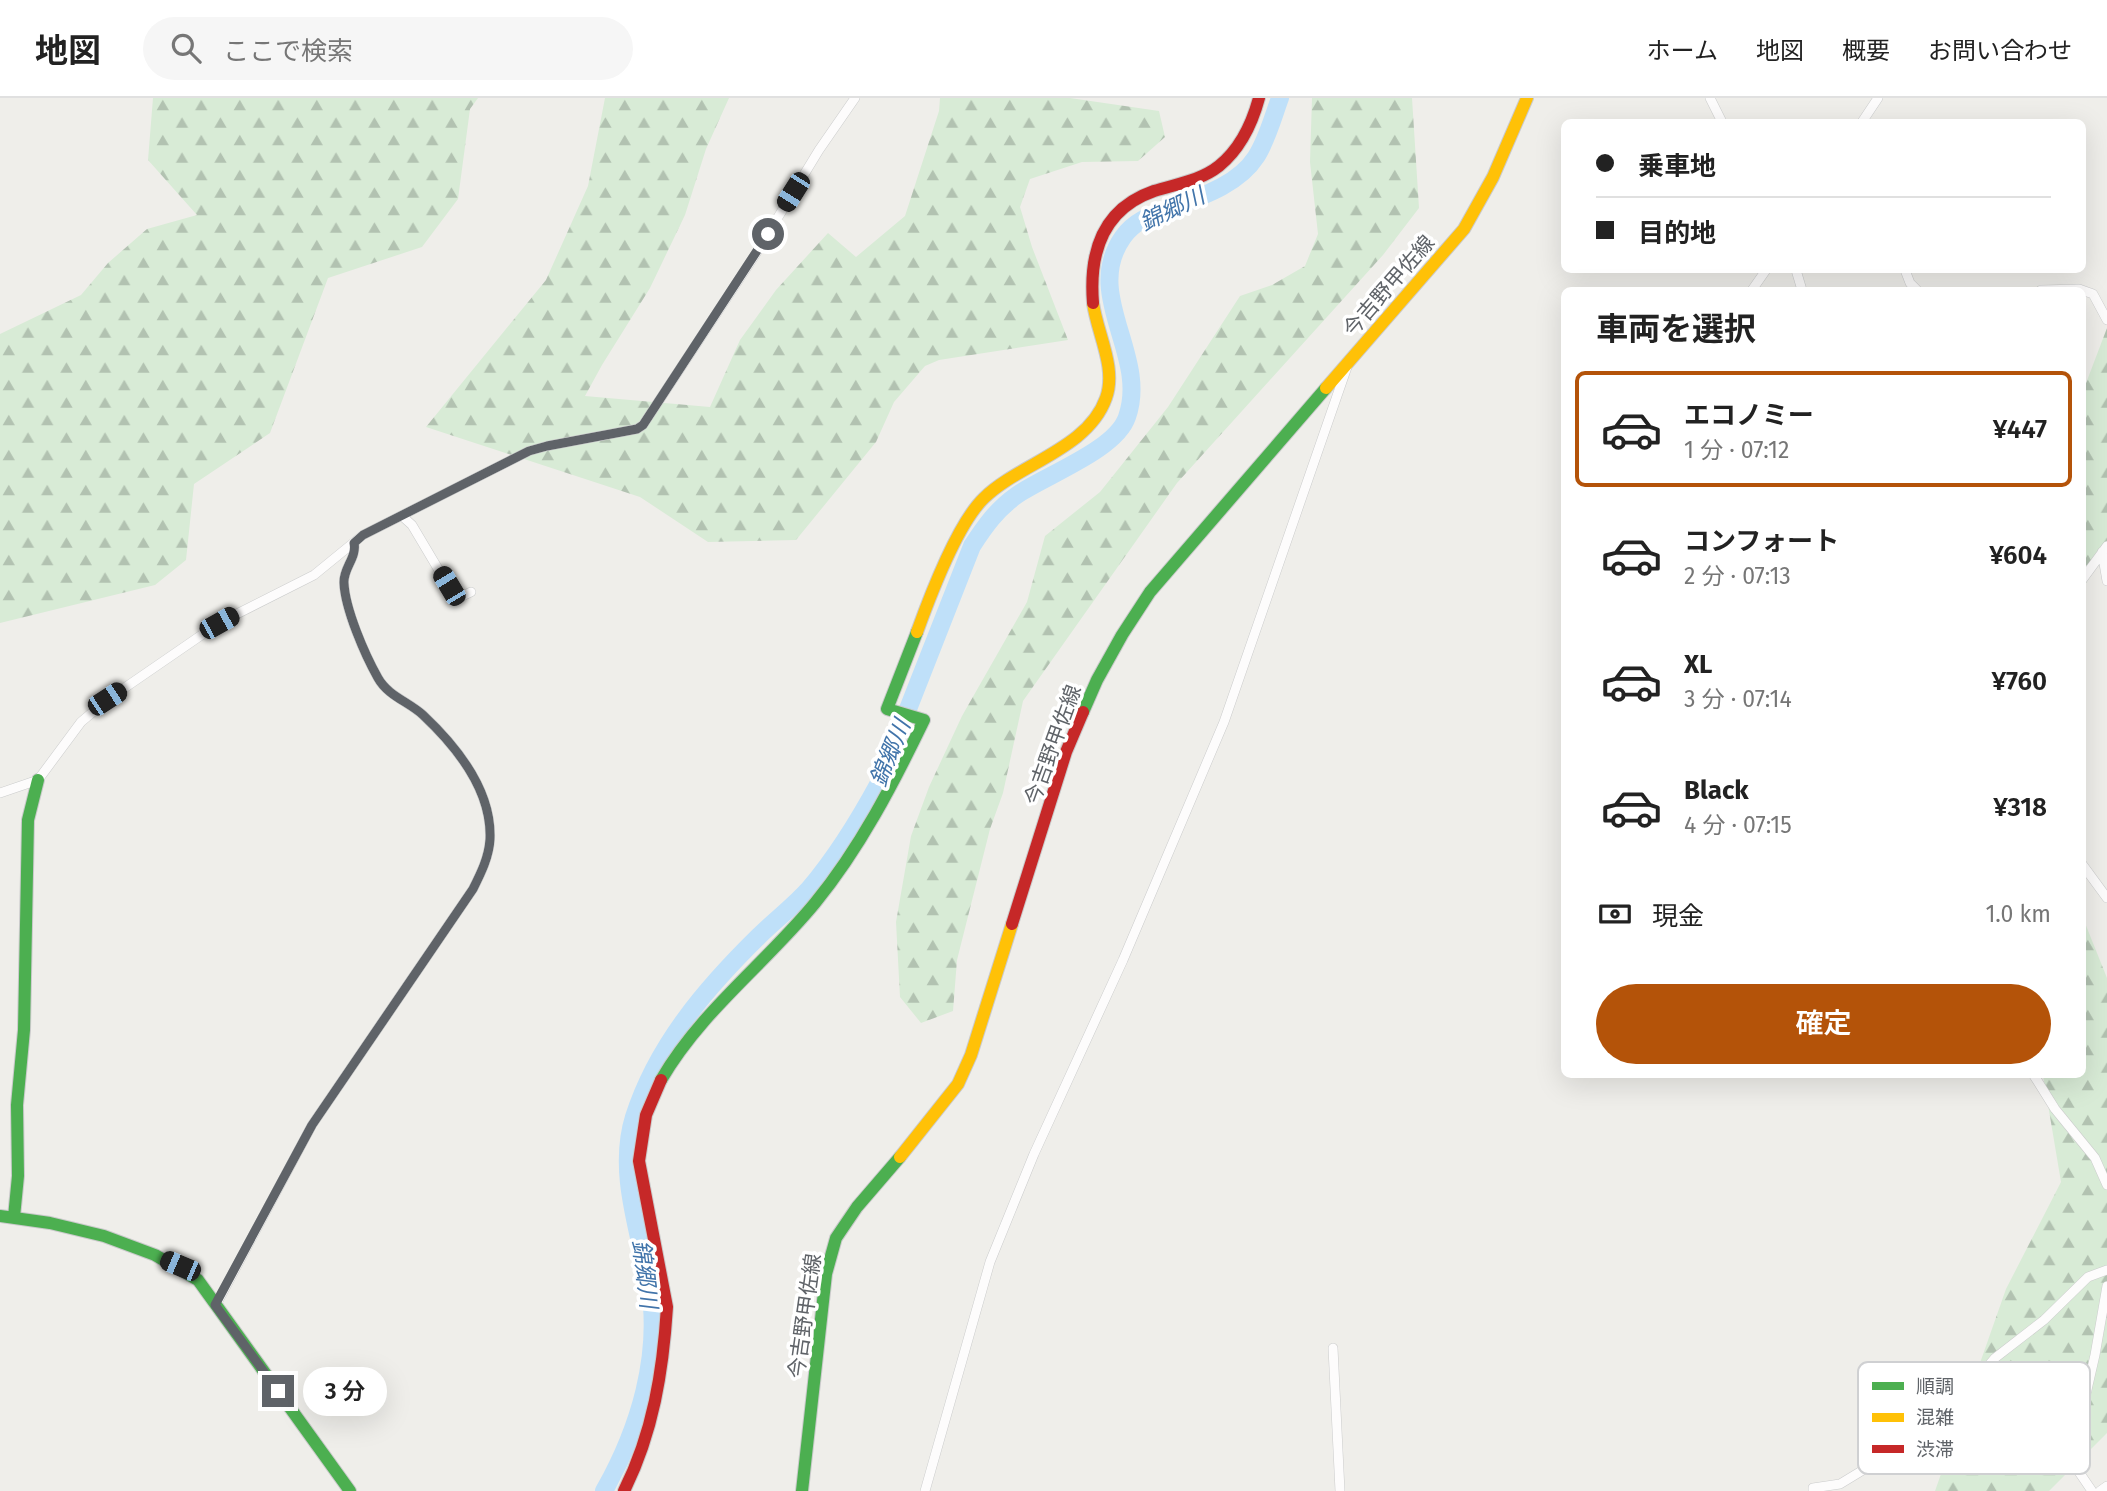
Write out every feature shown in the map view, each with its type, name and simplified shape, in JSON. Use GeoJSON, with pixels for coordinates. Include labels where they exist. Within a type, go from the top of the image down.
{"type":"FeatureCollection","features":[{"type":"Feature","properties":{"kind":"street"},"geometry":{"type":"LineString","coordinates":[[14,1217],[19,1176],[17,1105],[24,1030],[29,820],[38,780],[81,722],[107,699],[219,623],[314,575],[363,535],[529,451],[637,429],[643,425],[755,255],[818,150],[855,98]]}},
{"type":"Feature","properties":{"kind":"street"},"geometry":{"type":"LineString","coordinates":[[624,1491],[649,1430],[660,1374],[666,1322],[667,1307],[639,1156],[648,1111],[658,1084],[683,1042],[709,1012],[768,954],[828,886],[901,768],[924,720],[887,709],[944,563],[971,514],[984,498],[1011,476],[1079,434],[1096,417],[1107,398],[1110,377],[1094,314],[1092,276],[1097,249],[1109,222],[1124,205],[1145,194],[1209,173],[1224,162],[1243,138],[1259,98]]}},
{"type":"Feature","properties":{"kind":"street","name":"今吉野甲佐線"},"geometry":{"type":"LineString","coordinates":[[802,1491],[826,1274],[836,1238],[857,1207],[928,1125],[958,1084],[971,1055],[1066,752],[1097,680],[1150,592],[1464,229],[1493,177],[1527,98]]}},
{"type":"Feature","properties":{"kind":"street"},"geometry":{"type":"LineString","coordinates":[[1710,98],[1720,119]]}},
{"type":"Feature","properties":{"kind":"street"},"geometry":{"type":"LineString","coordinates":[[1865,119],[1878,98]]}},
{"type":"Feature","properties":{"kind":"street"},"geometry":{"type":"LineString","coordinates":[[2086,292],[2098,300],[2107,320]]}},
{"type":"Feature","properties":{"kind":"street"},"geometry":{"type":"LineString","coordinates":[[925,1491],[990,1262],[1034,1154],[1123,960],[1224,722],[1348,362]]}},
{"type":"Feature","properties":{"kind":"street"},"geometry":{"type":"LineString","coordinates":[[402,516],[412,526],[456,598],[471,592]]}},
{"type":"Feature","properties":{"kind":"street"},"geometry":{"type":"LineString","coordinates":[[215,1305],[312,1125],[473,889],[484,866],[490,838],[480,790],[470,768],[422,714],[389,691],[378,679],[359,640],[344,583],[345,572],[355,550],[354,543]]}},
{"type":"Feature","properties":{"kind":"street"},"geometry":{"type":"LineString","coordinates":[[2086,575],[2105,549]]}},
{"type":"Feature","properties":{"kind":"street"},"geometry":{"type":"LineString","coordinates":[[2105,549],[2107,581]]}},
{"type":"Feature","properties":{"kind":"street"},"geometry":{"type":"LineString","coordinates":[[0,793],[38,780]]}},
{"type":"Feature","properties":{"kind":"street"},"geometry":{"type":"LineString","coordinates":[[2086,869],[2107,898]]}},
{"type":"Feature","properties":{"kind":"street"},"geometry":{"type":"LineString","coordinates":[[2036,1078],[2055,1109],[2095,1158],[2107,1185]]}},
{"type":"Feature","properties":{"kind":"street"},"geometry":{"type":"LineString","coordinates":[[0,1216],[59,1224],[104,1237],[180,1266],[198,1280],[350,1491]]}},
{"type":"Feature","properties":{"kind":"street"},"geometry":{"type":"LineString","coordinates":[[1992,1362],[2043,1320],[2088,1278],[2107,1270]]}},
{"type":"Feature","properties":{"kind":"street"},"geometry":{"type":"LineString","coordinates":[[2090,1377],[2107,1286]]}},
{"type":"Feature","properties":{"kind":"street"},"geometry":{"type":"LineString","coordinates":[[1333,1348],[1340,1491]]}},
{"type":"Feature","properties":{"kind":"street"},"geometry":{"type":"LineString","coordinates":[[1813,1491],[1813,1488],[1840,1483],[1858,1472]]}},
{"type":"Feature","properties":{"kind":"street"},"geometry":{"type":"LineString","coordinates":[[2080,1474],[2092,1491]]}},
{"type":"Feature","properties":{"kind":"street"},"geometry":{"type":"LineString","coordinates":[[2100,1491],[2107,1486]]}},
{"type":"Feature","properties":{"kind":"green space"},"geometry":{"type":"Polygon","coordinates":[[[153,98],[478,98],[470,109],[458,199],[422,247],[328,278],[270,433],[194,484],[186,560],[155,585],[0,623],[0,334],[81,295],[108,263],[147,229],[197,215],[148,160],[153,98]]]}},
{"type":"Feature","properties":{"kind":"green space"},"geometry":{"type":"Polygon","coordinates":[[[605,98],[729,98],[706,149],[685,215],[650,288],[585,396],[710,407],[740,340],[776,290],[828,233],[856,257],[905,216],[939,111],[940,98],[1070,98],[1159,111],[1165,137],[1138,161],[1082,162],[1030,179],[1020,207],[1032,247],[1068,340],[939,360],[925,366],[894,402],[876,442],[796,540],[708,542],[640,497],[426,427],[546,280],[588,186],[605,98]]]}},
{"type":"Feature","properties":{"kind":"green space"},"geometry":{"type":"Polygon","coordinates":[[[1312,98],[1412,98],[1419,208],[1383,255],[1177,483],[1023,701],[1003,793],[990,829],[957,960],[953,1011],[921,1023],[900,997],[896,922],[911,836],[929,787],[962,716],[1027,602],[1045,536],[1100,492],[1168,407],[1240,296],[1272,285],[1305,266],[1318,234],[1310,162],[1312,98]]]}},
{"type":"Feature","properties":{"kind":"green space"},"geometry":{"type":"Polygon","coordinates":[[[2107,328],[2107,548],[2086,583],[2086,383],[2107,328]]]}},
{"type":"Feature","properties":{"kind":"green space"},"geometry":{"type":"Polygon","coordinates":[[[2086,926],[2107,978],[2107,1433],[2090,1450],[2090,1362],[1980,1362],[2006,1289],[2061,1182],[2044,1078],[2086,1078],[2086,926]]]}},
{"type":"Feature","properties":{"kind":"green space"},"geometry":{"type":"Polygon","coordinates":[[[1941,1474],[2066,1474],[2049,1491],[1935,1491],[1941,1474]]]}},
{"type":"Feature","properties":{"kind":"waterway","name":"錦郷川"},"geometry":{"type":"LineString","coordinates":[[604,1491],[628,1442],[650,1364],[652,1310],[649,1283],[631,1200],[628,1158],[634,1117],[656,1066],[702,997],[739,956],[809,889],[855,824],[879,783],[972,546],[982,532],[1010,500],[1095,451],[1120,429],[1127,417],[1131,394],[1130,371],[1109,281],[1112,259],[1123,237],[1144,219],[1206,194],[1239,175],[1260,150],[1280,98]]}},
{"type":"Feature","properties":{"kind":"traffic: fast"},"geometry":{"type":"LineString","coordinates":[[1083,712],[1122,635],[1150,592],[1326,388]]}},
{"type":"Feature","properties":{"kind":"traffic: fast"},"geometry":{"type":"LineString","coordinates":[[661,1080],[677,1055],[714,1010],[815,903],[847,860],[875,815],[924,720],[887,709],[917,632]]}},
{"type":"Feature","properties":{"kind":"traffic: fast"},"geometry":{"type":"LineString","coordinates":[[14,1217],[18,1176],[17,1105],[24,1030],[28,820],[38,780]]}},
{"type":"Feature","properties":{"kind":"traffic: fast"},"geometry":{"type":"LineString","coordinates":[[802,1491],[826,1274],[836,1238],[857,1207],[900,1157]]}},
{"type":"Feature","properties":{"kind":"traffic: fast"},"geometry":{"type":"LineString","coordinates":[[0,1216],[50,1223],[104,1236],[155,1255],[198,1280],[350,1491]]}},
{"type":"Feature","properties":{"kind":"traffic: slow"},"geometry":{"type":"LineString","coordinates":[[1326,388],[1464,229],[1493,177],[1527,98]]}},
{"type":"Feature","properties":{"kind":"traffic: slow"},"geometry":{"type":"LineString","coordinates":[[917,632],[945,561],[974,510],[999,486],[1069,443],[1097,416],[1106,398],[1109,375],[1093,303]]}},
{"type":"Feature","properties":{"kind":"traffic: slow"},"geometry":{"type":"LineString","coordinates":[[900,1157],[958,1084],[971,1055],[1012,924]]}},
{"type":"Feature","properties":{"kind":"traffic: jam"},"geometry":{"type":"LineString","coordinates":[[1093,303],[1092,285],[1097,250],[1111,221],[1136,199],[1196,179],[1219,166],[1233,152],[1244,135],[1259,98]]}},
{"type":"Feature","properties":{"kind":"traffic: jam"},"geometry":{"type":"LineString","coordinates":[[1012,924],[1066,752],[1083,712]]}},
{"type":"Feature","properties":{"kind":"traffic: jam"},"geometry":{"type":"LineString","coordinates":[[624,1491],[642,1447],[655,1401],[665,1331],[667,1307],[639,1161],[646,1115],[661,1080]]}},
{"type":"Feature","properties":{"kind":"route"},"geometry":{"type":"LineString","coordinates":[[278,1391],[215,1305],[312,1125],[473,889],[484,866],[490,838],[480,790],[470,768],[422,714],[389,691],[378,679],[359,640],[344,583],[345,572],[355,550],[354,543],[363,535],[529,451],[637,429],[643,425],[768,234]]}}]}
